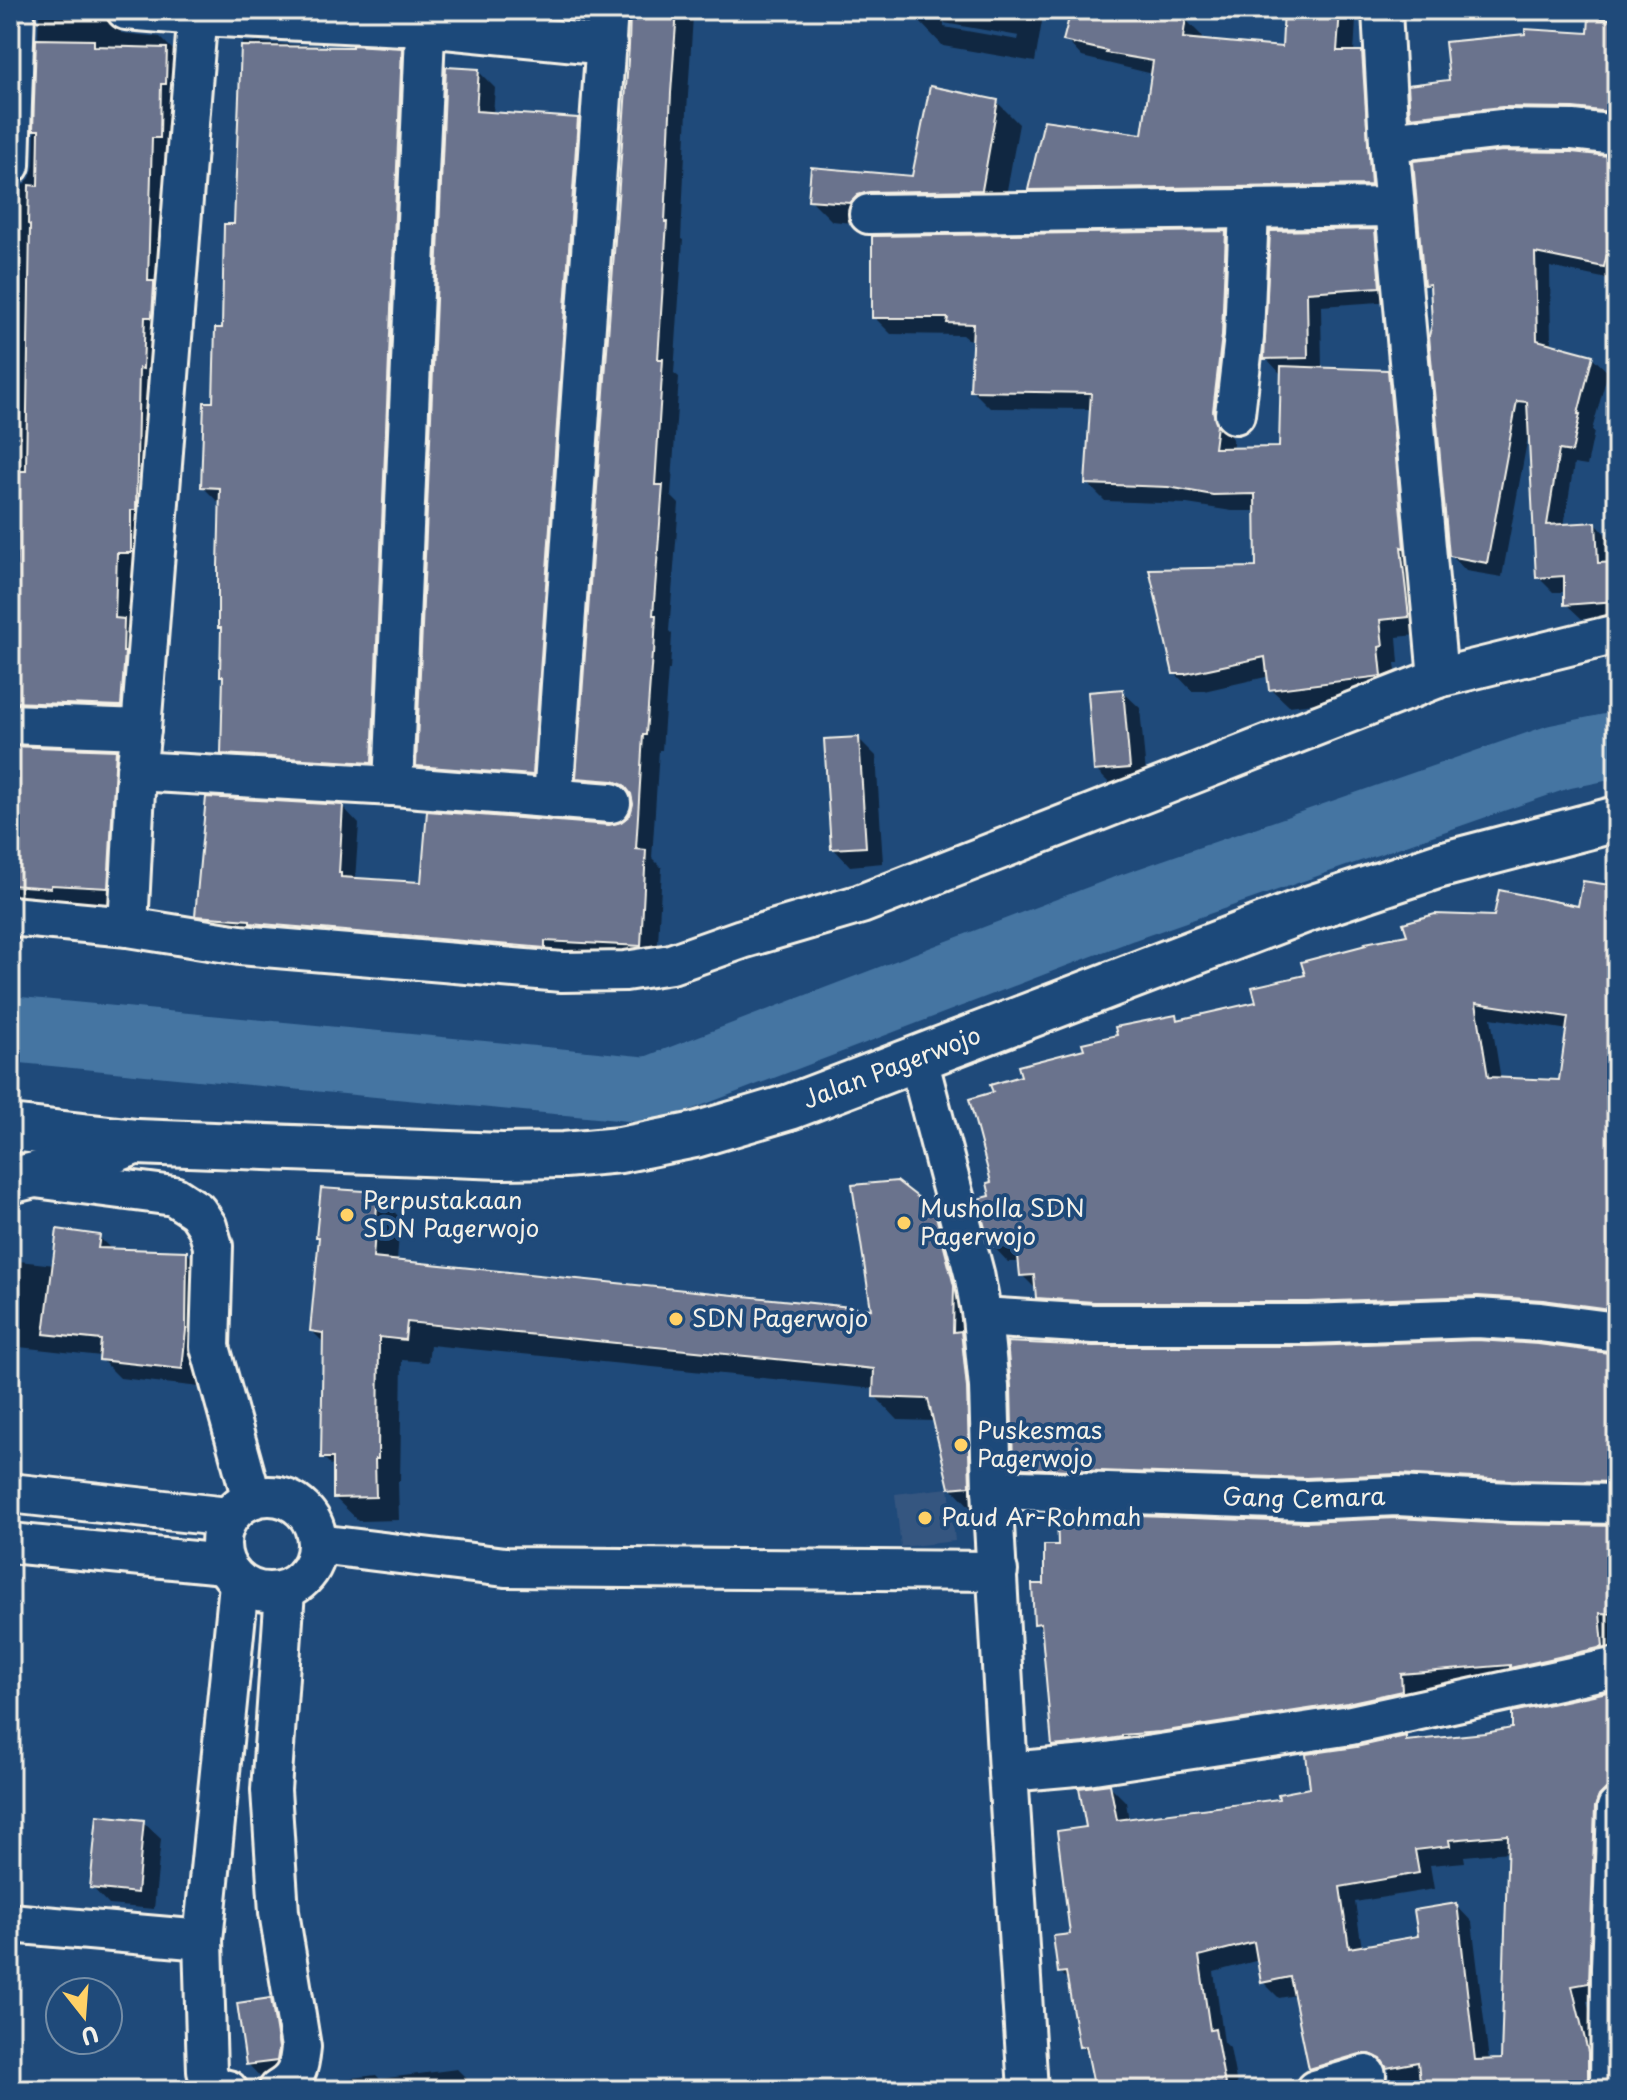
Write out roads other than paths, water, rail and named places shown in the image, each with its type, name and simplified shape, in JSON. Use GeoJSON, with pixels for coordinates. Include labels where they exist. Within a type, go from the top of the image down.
{"type":"FeatureCollection","features":[{"type":"Feature","properties":{"kind":"main road","name":"Jalan Pagerwojo"},"geometry":{"type":"LineString","coordinates":[[10,1128],[137,1142],[502,1156],[620,1150],[695,1135],[790,1107],[1308,909],[1437,866],[1617,819]]}},
{"type":"Feature","properties":{"kind":"main road","name":"Jalan Pagerwojo"},"geometry":{"type":"LineString","coordinates":[[20,1179],[78,1164],[137,1142]]}},
{"type":"Feature","properties":{"kind":"street"},"geometry":{"type":"LineString","coordinates":[[10,165],[15,10]]}},
{"type":"Feature","properties":{"kind":"street"},"geometry":{"type":"LineString","coordinates":[[126,10],[426,18],[608,28],[553,799]]}},
{"type":"Feature","properties":{"kind":"street"},"geometry":{"type":"LineString","coordinates":[[1382,10],[1394,207],[1438,678]]}},
{"type":"Feature","properties":{"kind":"street"},"geometry":{"type":"LineString","coordinates":[[128,927],[136,771],[198,13]]}},
{"type":"Feature","properties":{"kind":"street"},"geometry":{"type":"LineString","coordinates":[[393,786],[426,18]]}},
{"type":"Feature","properties":{"kind":"street"},"geometry":{"type":"LineString","coordinates":[[1389,142],[1502,129],[1573,130],[1617,135]]}},
{"type":"Feature","properties":{"kind":"street"},"geometry":{"type":"LineString","coordinates":[[869,214],[1394,207]]}},
{"type":"Feature","properties":{"kind":"street"},"geometry":{"type":"LineString","coordinates":[[1235,414],[1244,337],[1249,209]]}},
{"type":"Feature","properties":{"kind":"street"},"geometry":{"type":"LineString","coordinates":[[10,916],[128,927],[240,945],[562,972],[625,971],[671,964],[742,939],[861,904],[1438,678],[1617,634]]}},
{"type":"Feature","properties":{"kind":"street"},"geometry":{"type":"LineString","coordinates":[[10,724],[141,729]]}},
{"type":"Feature","properties":{"kind":"street"},"geometry":{"type":"LineString","coordinates":[[136,771],[611,803]]}},
{"type":"Feature","properties":{"kind":"street"},"geometry":{"type":"LineString","coordinates":[[918,1059],[974,1273],[982,1317],[989,1387],[992,1489],[1028,2090]]}},
{"type":"Feature","properties":{"kind":"street"},"geometry":{"type":"LineString","coordinates":[[20,1179],[174,1196],[197,1211],[207,1226],[213,1246],[210,1347],[240,1508]]}},
{"type":"Feature","properties":{"kind":"street"},"geometry":{"type":"LineString","coordinates":[[982,1317],[1093,1324],[1308,1324],[1477,1318],[1617,1332]]}},
{"type":"Feature","properties":{"kind":"street","name":"Gang Cemara"},"geometry":{"type":"LineString","coordinates":[[992,1489],[1306,1500],[1397,1496],[1617,1504]]}},
{"type":"Feature","properties":{"kind":"street"},"geometry":{"type":"LineString","coordinates":[[10,1493],[240,1508]]}},
{"type":"Feature","properties":{"kind":"street"},"geometry":{"type":"LineString","coordinates":[[10,1543],[232,1574],[265,1593],[285,1591],[301,1581],[314,1564],[318,1544],[314,1525],[303,1509],[286,1499],[266,1496],[240,1508],[221,1532],[220,1548],[232,1574],[203,1940],[207,2071],[210,2082],[228,2090]]}},
{"type":"Feature","properties":{"kind":"street"},"geometry":{"type":"LineString","coordinates":[[318,1544],[505,1567],[998,1571]]}},
{"type":"Feature","properties":{"kind":"street"},"geometry":{"type":"LineString","coordinates":[[278,2090],[295,2075],[301,2047],[279,1912],[271,1790],[285,1591]]}},
{"type":"Feature","properties":{"kind":"street"},"geometry":{"type":"LineString","coordinates":[[1008,1772],[1087,1765],[1351,1725],[1617,1667]]}},
{"type":"Feature","properties":{"kind":"street"},"geometry":{"type":"LineString","coordinates":[[1610,2090],[1617,1808]]}},
{"type":"Feature","properties":{"kind":"street"},"geometry":{"type":"LineString","coordinates":[[10,1923],[203,1940]]}},
{"type":"Feature","properties":{"kind":"street"},"geometry":{"type":"LineString","coordinates":[[1315,2090],[1366,2075]]}},
{"type":"Feature","properties":{"kind":"waterway"},"geometry":{"type":"LineString","coordinates":[[10,1029],[650,1090],[1123,909],[1558,757],[1617,745]]}},
{"type":"Feature","properties":{"kind":"place","name":"Perpustakaan SDN Pagerwojo"},"geometry":{"type":"Point","coordinates":[347,1215]}},
{"type":"Feature","properties":{"kind":"place","name":"Musholla SDN Pagerwojo"},"geometry":{"type":"Point","coordinates":[904,1223]}},
{"type":"Feature","properties":{"kind":"place","name":"SDN Pagerwojo"},"geometry":{"type":"Point","coordinates":[676,1319]}},
{"type":"Feature","properties":{"kind":"place","name":"Puskesmas Pagerwojo"},"geometry":{"type":"Point","coordinates":[961,1445]}},
{"type":"Feature","properties":{"kind":"place","name":"Paud Ar-Rohmah"},"geometry":{"type":"Point","coordinates":[925,1518]}}]}
